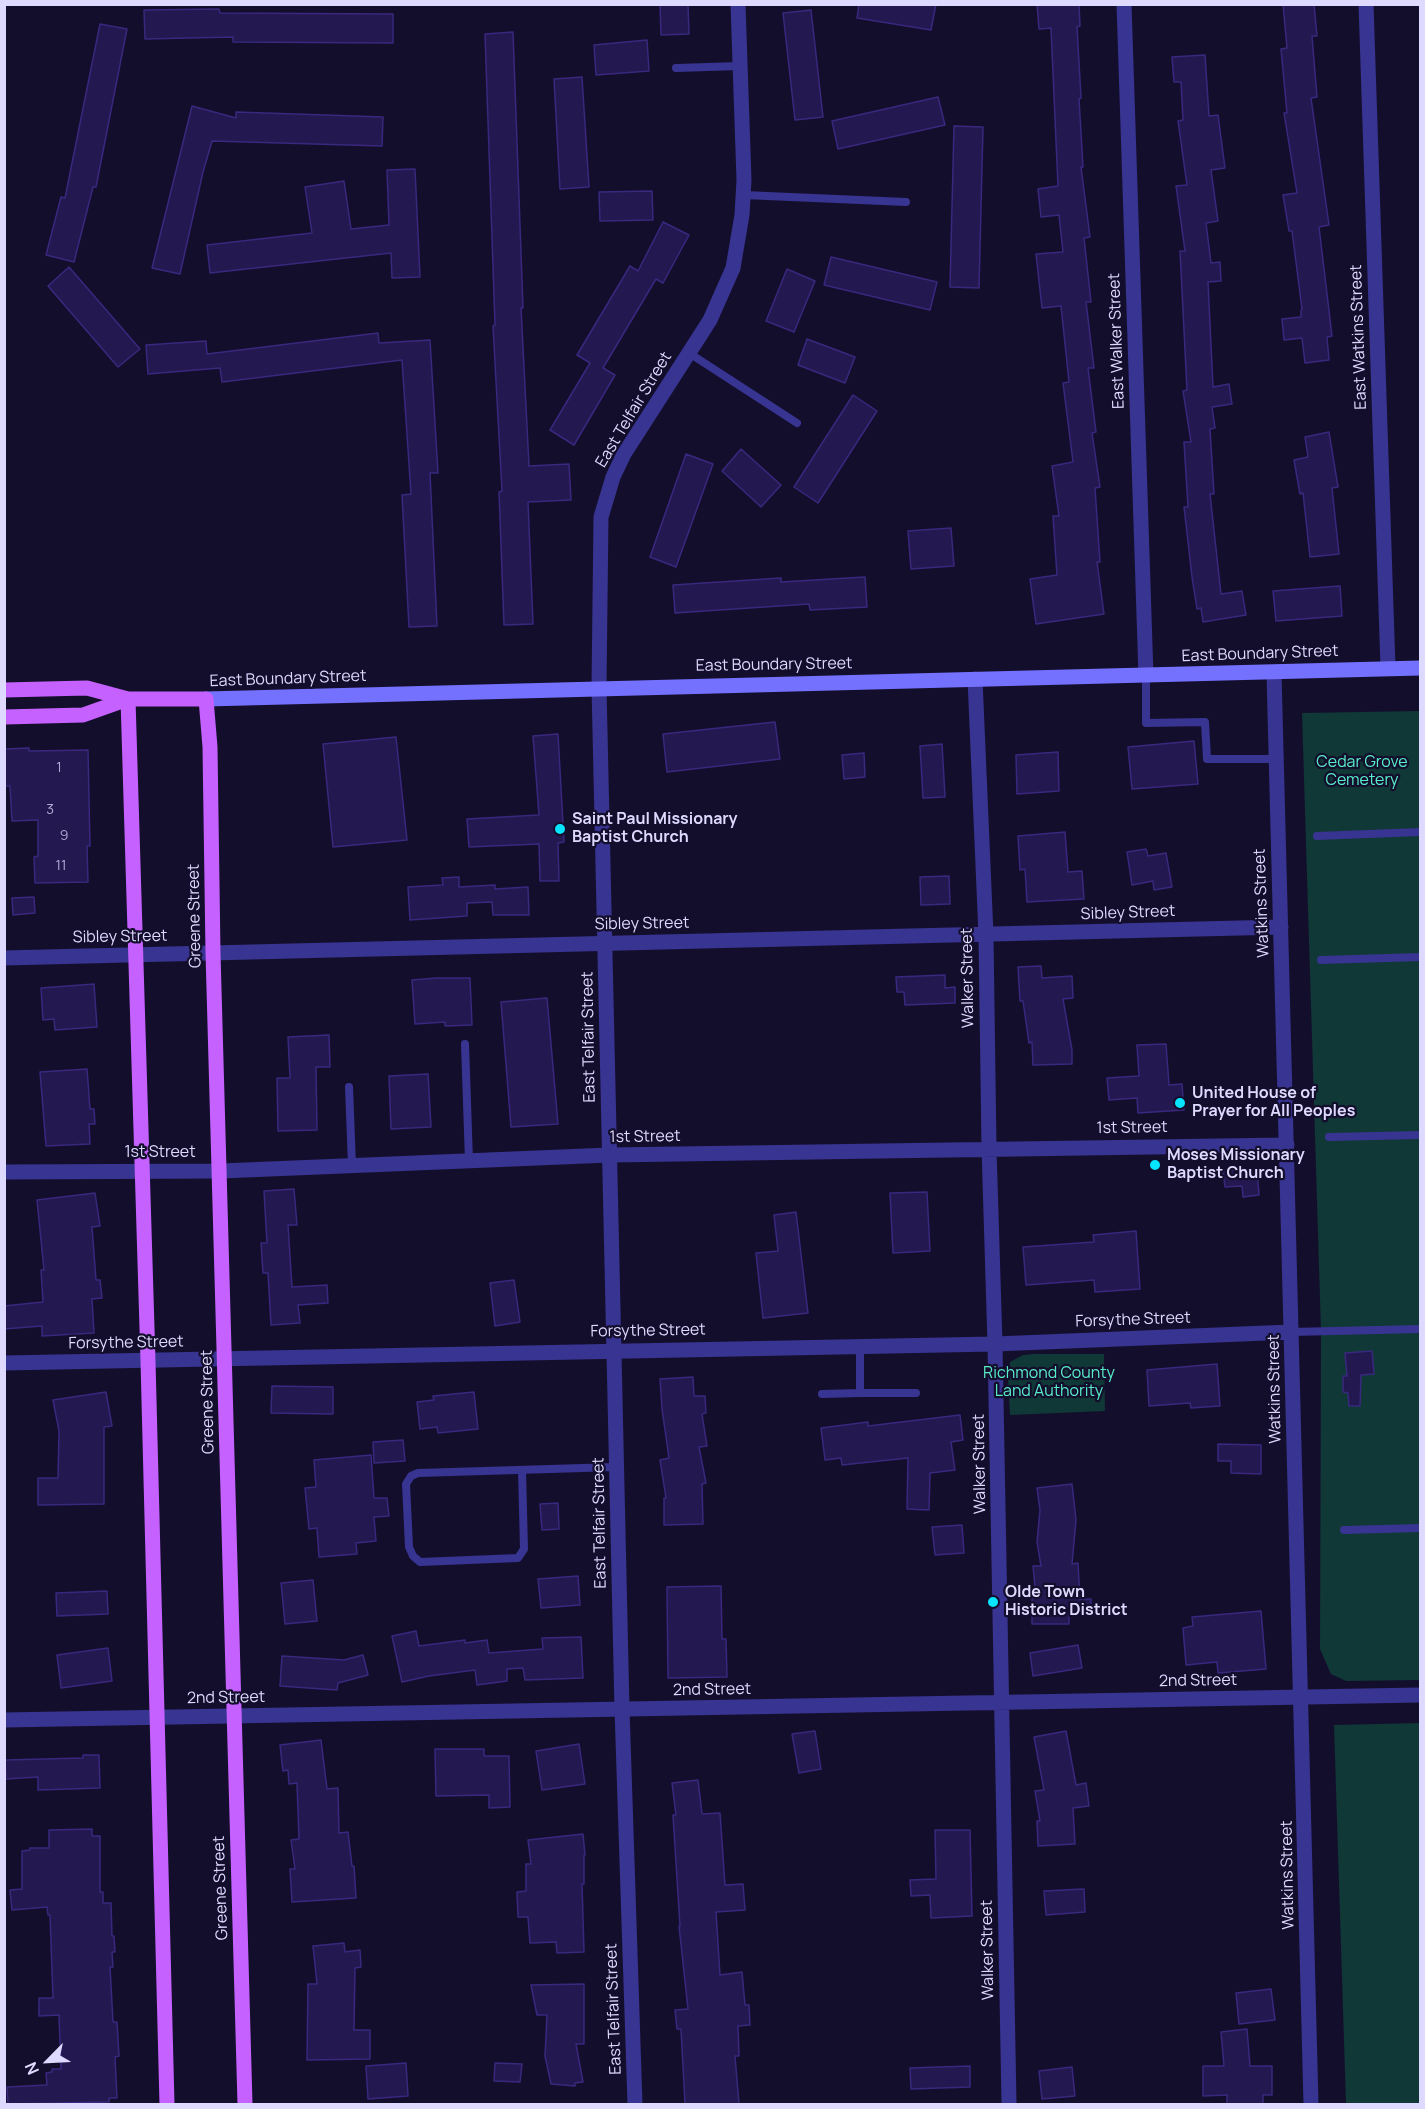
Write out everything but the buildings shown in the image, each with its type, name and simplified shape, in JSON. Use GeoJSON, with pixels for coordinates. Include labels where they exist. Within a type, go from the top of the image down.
{"type":"FeatureCollection","features":[{"type":"Feature","properties":{"kind":"main road","name":"East Boundary Street"},"geometry":{"type":"LineString","coordinates":[[4,690],[87,688],[128,699],[206,699],[599,687],[1420,668]]}},
{"type":"Feature","properties":{"kind":"main road","name":"East Boundary Street"},"geometry":{"type":"LineString","coordinates":[[4,717],[83,715],[128,699]]}},
{"type":"Feature","properties":{"kind":"main road"},"geometry":{"type":"LineString","coordinates":[[128,699],[167,2104]]}},
{"type":"Feature","properties":{"kind":"main road","name":"Greene Street"},"geometry":{"type":"LineString","coordinates":[[206,699],[210,747],[213,953],[245,2104]]}},
{"type":"Feature","properties":{"kind":"street","name":"East Telfair Street"},"geometry":{"type":"LineString","coordinates":[[635,2104],[613,1350],[599,687],[601,518],[613,477],[624,454],[710,320],[733,268],[744,195],[738,4]]}},
{"type":"Feature","properties":{"kind":"street","name":"East Walker Street"},"geometry":{"type":"LineString","coordinates":[[1124,4],[1146,676]]}},
{"type":"Feature","properties":{"kind":"street","name":"East Watkins Street"},"geometry":{"type":"LineString","coordinates":[[1366,4],[1388,668]]}},
{"type":"Feature","properties":{"kind":"street","name":"Watkins Street"},"geometry":{"type":"LineString","coordinates":[[1274,673],[1311,2104]]}},
{"type":"Feature","properties":{"kind":"street","name":"Walker Street"},"geometry":{"type":"LineString","coordinates":[[975,679],[986,935],[1009,2104]]}},
{"type":"Feature","properties":{"kind":"street","name":"Sibley Street"},"geometry":{"type":"LineString","coordinates":[[4,958],[1281,927]]}},
{"type":"Feature","properties":{"kind":"street","name":"1st Street"},"geometry":{"type":"LineString","coordinates":[[4,1172],[220,1171],[610,1155],[1287,1144]]}},
{"type":"Feature","properties":{"kind":"street","name":"Forsythe Street"},"geometry":{"type":"LineString","coordinates":[[4,1363],[995,1344],[1292,1332]]}},
{"type":"Feature","properties":{"kind":"street","name":"2nd Street"},"geometry":{"type":"LineString","coordinates":[[4,1720],[1420,1695]]}},
{"type":"Feature","properties":{"kind":"lane"},"geometry":{"type":"LineString","coordinates":[[676,68],[740,66]]}},
{"type":"Feature","properties":{"kind":"lane"},"geometry":{"type":"LineString","coordinates":[[744,195],[906,202]]}},
{"type":"Feature","properties":{"kind":"lane"},"geometry":{"type":"LineString","coordinates":[[689,353],[797,423]]}},
{"type":"Feature","properties":{"kind":"lane"},"geometry":{"type":"LineString","coordinates":[[1146,676],[1146,723],[1205,722],[1207,759],[1276,759]]}},
{"type":"Feature","properties":{"kind":"lane"},"geometry":{"type":"LineString","coordinates":[[1317,836],[1420,832]]}},
{"type":"Feature","properties":{"kind":"lane"},"geometry":{"type":"LineString","coordinates":[[1321,960],[1420,957]]}},
{"type":"Feature","properties":{"kind":"lane"},"geometry":{"type":"LineString","coordinates":[[465,1044],[469,1161]]}},
{"type":"Feature","properties":{"kind":"lane"},"geometry":{"type":"LineString","coordinates":[[349,1087],[352,1166]]}},
{"type":"Feature","properties":{"kind":"lane"},"geometry":{"type":"LineString","coordinates":[[1329,1137],[1420,1135]]}},
{"type":"Feature","properties":{"kind":"lane"},"geometry":{"type":"LineString","coordinates":[[1292,1332],[1420,1329]]}},
{"type":"Feature","properties":{"kind":"lane"},"geometry":{"type":"LineString","coordinates":[[860,1346],[860,1393]]}},
{"type":"Feature","properties":{"kind":"lane"},"geometry":{"type":"LineString","coordinates":[[822,1394],[916,1393]]}},
{"type":"Feature","properties":{"kind":"lane"},"geometry":{"type":"LineString","coordinates":[[522,1470],[525,1549],[518,1558],[420,1562],[413,1556],[409,1547],[406,1484],[411,1476],[418,1473],[616,1467]]}},
{"type":"Feature","properties":{"kind":"lane"},"geometry":{"type":"LineString","coordinates":[[1344,1530],[1420,1528]]}},
{"type":"Feature","properties":{"kind":"green space","name":"Cedar Grove Cemetery"},"geometry":{"type":"Polygon","coordinates":[[[1420,711],[1420,1680],[1346,1681],[1331,1674],[1320,1649],[1321,1331],[1302,713],[1420,711]]]}},
{"type":"Feature","properties":{"kind":"green space","name":"Richmond County Land Authority"},"geometry":{"type":"Polygon","coordinates":[[[1104,1354],[1105,1411],[1010,1415],[1008,1379],[1010,1362],[1023,1355],[1104,1354]]]}},
{"type":"Feature","properties":{"kind":"green space"},"geometry":{"type":"Polygon","coordinates":[[[1420,1723],[1420,2104],[1346,2104],[1334,1725],[1420,1723]]]}},
{"type":"Feature","properties":{"kind":"place","name":"Saint Paul Missionary Baptist Church"},"geometry":{"type":"Point","coordinates":[560,829]}},
{"type":"Feature","properties":{"kind":"place","name":"United House of Prayer for All Peoples"},"geometry":{"type":"Point","coordinates":[1180,1103]}},
{"type":"Feature","properties":{"kind":"place","name":"Moses Missionary Baptist Church"},"geometry":{"type":"Point","coordinates":[1155,1165]}},
{"type":"Feature","properties":{"kind":"place","name":"Olde Town Historic District"},"geometry":{"type":"Point","coordinates":[993,1602]}}]}
